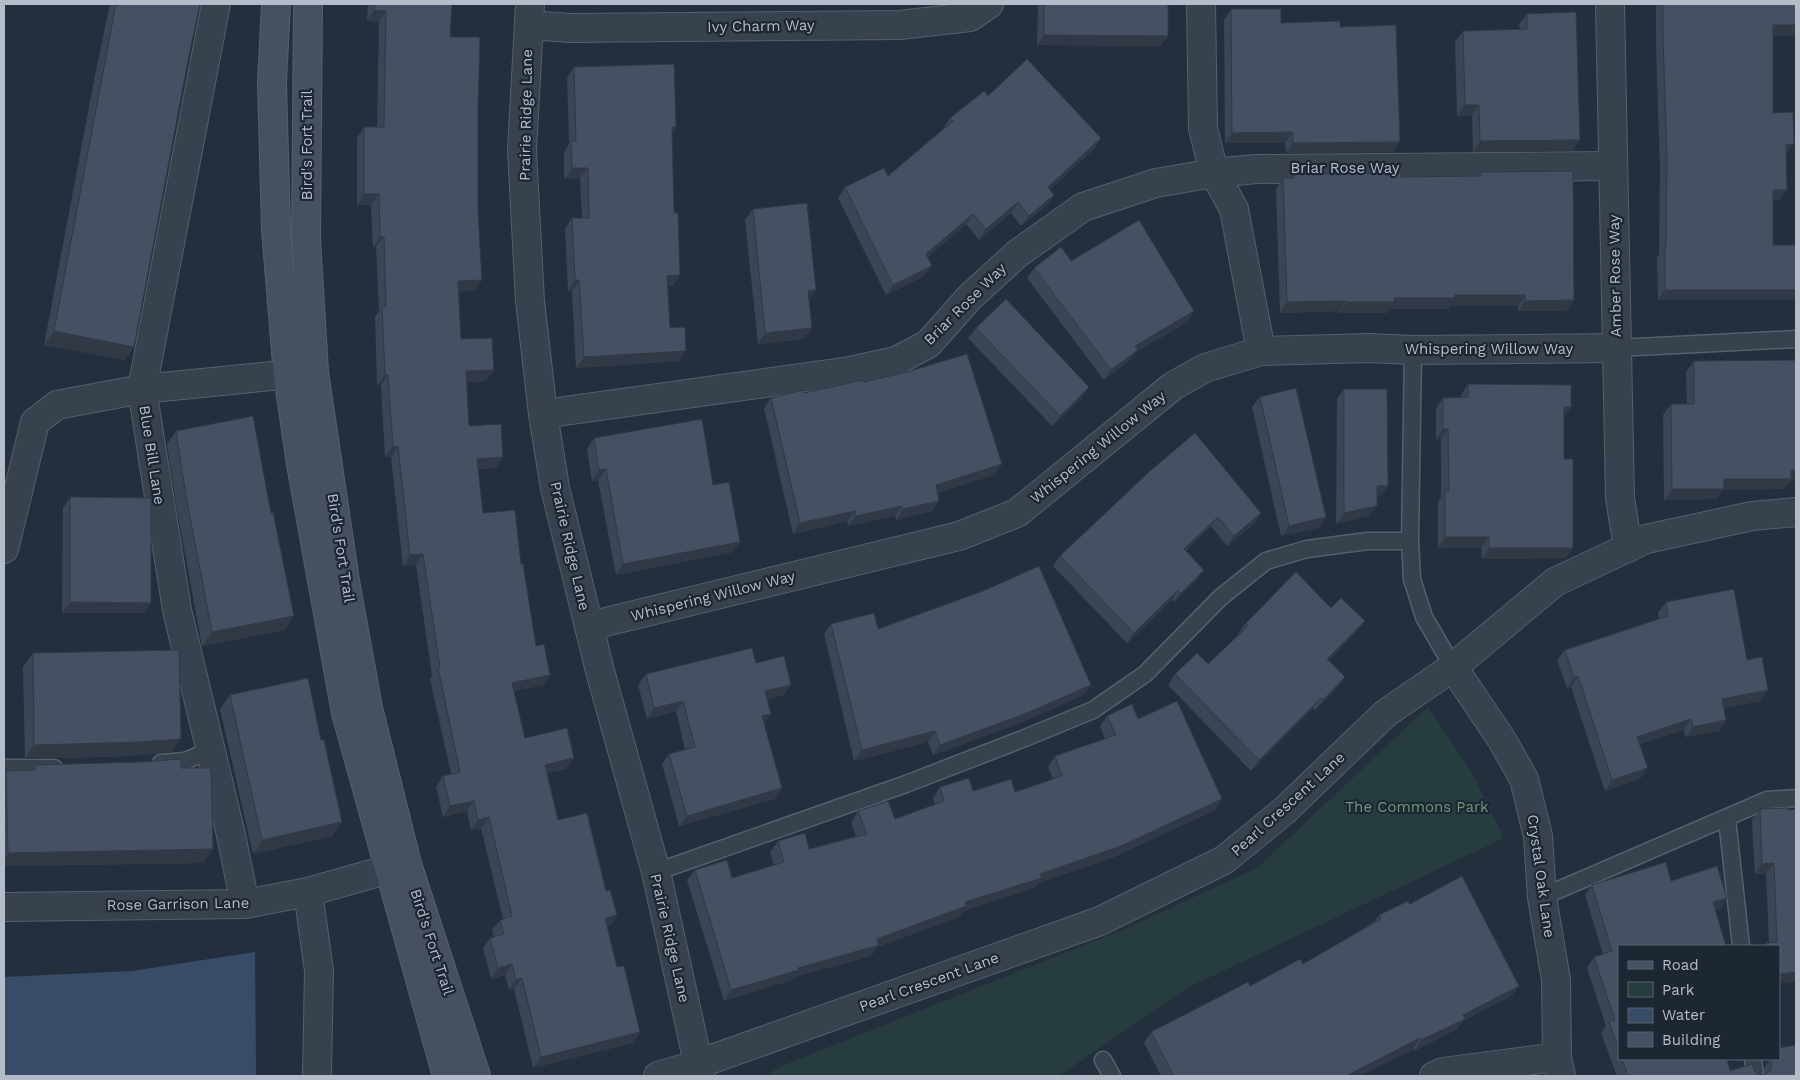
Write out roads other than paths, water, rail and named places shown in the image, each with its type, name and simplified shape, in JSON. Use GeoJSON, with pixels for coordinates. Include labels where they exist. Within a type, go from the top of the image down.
{"type":"FeatureCollection","features":[{"type":"Feature","properties":{"kind":"street","name":"Blue Bill Lane"},"geometry":{"type":"LineString","coordinates":[[216,4],[142,389],[177,610],[211,750],[245,904]]}},
{"type":"Feature","properties":{"kind":"street","name":"Bird's Fort Trail"},"geometry":{"type":"LineString","coordinates":[[276,4],[272,82],[276,230],[301,373],[345,581],[398,867],[447,1076]]}},
{"type":"Feature","properties":{"kind":"street","name":"Bird's Fort Trail"},"geometry":{"type":"LineString","coordinates":[[301,373],[306,239],[308,4]]}},
{"type":"Feature","properties":{"kind":"street","name":"Ivy Charm Way"},"geometry":{"type":"LineString","coordinates":[[529,15],[570,28],[900,25],[970,16],[989,4]]}},
{"type":"Feature","properties":{"kind":"street"},"geometry":{"type":"LineString","coordinates":[[1201,4],[1203,128],[1214,173],[1234,209],[1261,351]]}},
{"type":"Feature","properties":{"kind":"street","name":"Amber Rose Way"},"geometry":{"type":"LineString","coordinates":[[1610,4],[1620,498],[1628,548]]}},
{"type":"Feature","properties":{"kind":"street","name":"Prairie Ridge Lane"},"geometry":{"type":"LineString","coordinates":[[529,15],[522,150],[530,301],[543,414],[555,488],[600,671],[656,872],[699,1070]]}},
{"type":"Feature","properties":{"kind":"street","name":"Briar Rose Way"},"geometry":{"type":"LineString","coordinates":[[543,414],[850,371],[896,361],[928,344],[970,297],[1017,254],[1084,207],[1156,183],[1214,173],[1256,169],[1612,166]]}},
{"type":"Feature","properties":{"kind":"street","name":"Whispering Willow Way"},"geometry":{"type":"LineString","coordinates":[[589,626],[959,536],[1017,513],[1173,386],[1205,368],[1261,351],[1370,348],[1413,350],[1617,348]]}},
{"type":"Feature","properties":{"kind":"street"},"geometry":{"type":"LineString","coordinates":[[4,549],[35,422],[57,405],[142,389],[301,373]]}},
{"type":"Feature","properties":{"kind":"street","name":"Pearl Crescent Lane"},"geometry":{"type":"LineString","coordinates":[[658,1076],[699,1070],[1100,921],[1224,860],[1284,811],[1386,713],[1453,667],[1555,582],[1646,539],[1752,516],[1796,512]]}},
{"type":"Feature","properties":{"kind":"street","name":"Crystal Oak Lane"},"geometry":{"type":"LineString","coordinates":[[1453,667],[1502,740],[1524,779],[1538,836],[1542,897],[1556,980],[1559,1067]]}},
{"type":"Feature","properties":{"kind":"street","name":"Bird's Fort Trail"},"geometry":{"type":"LineString","coordinates":[[398,867],[476,1076]]}},
{"type":"Feature","properties":{"kind":"street","name":"Rose Garrison Lane"},"geometry":{"type":"LineString","coordinates":[[4,907],[245,904],[308,892],[398,867]]}},
{"type":"Feature","properties":{"kind":"street"},"geometry":{"type":"LineString","coordinates":[[308,892],[319,971],[317,1076]]}},
{"type":"Feature","properties":{"kind":"street"},"geometry":{"type":"LineString","coordinates":[[1434,1076],[1443,1072],[1559,1067]]}},
{"type":"Feature","properties":{"kind":"lane"},"geometry":{"type":"LineString","coordinates":[[1617,348],[1796,339]]}},
{"type":"Feature","properties":{"kind":"lane"},"geometry":{"type":"LineString","coordinates":[[1413,350],[1410,541],[1412,579],[1424,617],[1453,667]]}},
{"type":"Feature","properties":{"kind":"lane"},"geometry":{"type":"LineString","coordinates":[[656,872],[906,784],[1093,710],[1145,674],[1221,597],[1266,561],[1307,549],[1368,541],[1410,541]]}},
{"type":"Feature","properties":{"kind":"lane"},"geometry":{"type":"LineString","coordinates":[[149,764],[185,761],[211,750]]}},
{"type":"Feature","properties":{"kind":"lane"},"geometry":{"type":"LineString","coordinates":[[4,768],[68,768]]}},
{"type":"Feature","properties":{"kind":"lane"},"geometry":{"type":"LineString","coordinates":[[1542,897],[1767,800],[1796,798]]}},
{"type":"Feature","properties":{"kind":"lane"},"geometry":{"type":"LineString","coordinates":[[1727,818],[1741,945]]}},
{"type":"Feature","properties":{"kind":"lane"},"geometry":{"type":"LineString","coordinates":[[1103,1060],[1112,1076]]}},
{"type":"Feature","properties":{"kind":"lane"},"geometry":{"type":"LineString","coordinates":[[1753,1060],[1755,1076]]}},
{"type":"Feature","properties":{"kind":"water"},"geometry":{"type":"Polygon","coordinates":[[[255,952],[256,1076],[4,1076],[4,977],[132,971],[255,952]]]}},
{"type":"Feature","properties":{"kind":"park label","name":"The Commons Park"},"geometry":{"type":"Point","coordinates":[1417,807]}}]}
